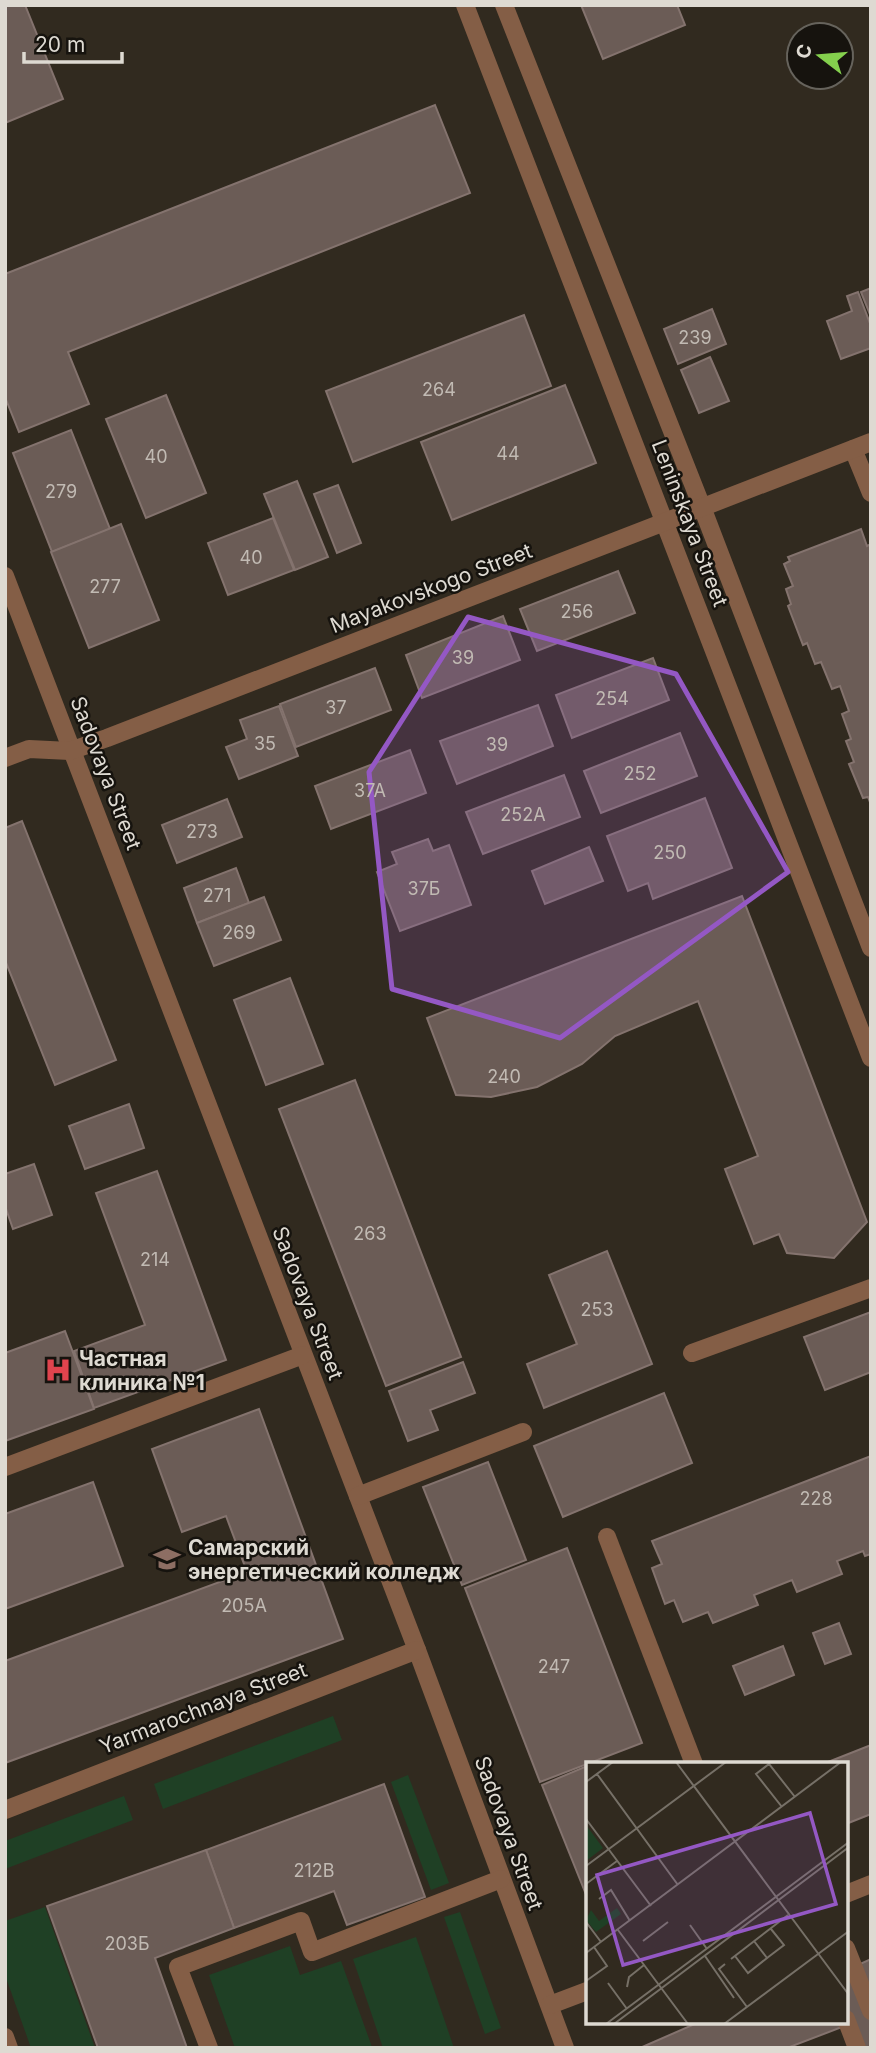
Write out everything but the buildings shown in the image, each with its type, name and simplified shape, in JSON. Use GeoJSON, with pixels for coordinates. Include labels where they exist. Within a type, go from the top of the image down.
{"type":"FeatureCollection","features":[{"type":"Feature","properties":{"kind":"street","name":"Leninskaya Street"},"geometry":{"type":"LineString","coordinates":[[465,5],[871,1058]]}},
{"type":"Feature","properties":{"kind":"street","name":"Leninskaya Street"},"geometry":{"type":"LineString","coordinates":[[504,5],[702,507],[871,948]]}},
{"type":"Feature","properties":{"kind":"street","name":"Mayakovskogo Street"},"geometry":{"type":"LineString","coordinates":[[5,758],[29,749],[71,751],[871,442]]}},
{"type":"Feature","properties":{"kind":"street"},"geometry":{"type":"LineString","coordinates":[[853,449],[871,493]]}},
{"type":"Feature","properties":{"kind":"street","name":"Sadovaya Street"},"geometry":{"type":"LineString","coordinates":[[5,576],[417,1650],[565,2048]]}},
{"type":"Feature","properties":{"kind":"street"},"geometry":{"type":"LineString","coordinates":[[692,1353],[871,1288]]}},
{"type":"Feature","properties":{"kind":"street"},"geometry":{"type":"LineString","coordinates":[[5,1467],[303,1355]]}},
{"type":"Feature","properties":{"kind":"street"},"geometry":{"type":"LineString","coordinates":[[358,1496],[523,1432]]}},
{"type":"Feature","properties":{"kind":"street"},"geometry":{"type":"LineString","coordinates":[[607,1536],[693,1762]]}},
{"type":"Feature","properties":{"kind":"street","name":"Yarmarochnaya Street"},"geometry":{"type":"LineString","coordinates":[[5,1810],[417,1650]]}},
{"type":"Feature","properties":{"kind":"street"},"geometry":{"type":"LineString","coordinates":[[209,2048],[178,1967],[301,1922],[313,1952],[501,1879]]}},
{"type":"Feature","properties":{"kind":"street"},"geometry":{"type":"LineString","coordinates":[[848,1893],[871,1884]]}},
{"type":"Feature","properties":{"kind":"street"},"geometry":{"type":"LineString","coordinates":[[848,1953],[871,2011]]}},
{"type":"Feature","properties":{"kind":"street"},"geometry":{"type":"LineString","coordinates":[[550,2006],[586,1991]]}},
{"type":"Feature","properties":{"kind":"street"},"geometry":{"type":"LineString","coordinates":[[848,2024],[857,2048]]}},
{"type":"Feature","properties":{"kind":"street"},"geometry":{"type":"LineString","coordinates":[[5,2037],[9,2048]]}},
{"type":"Feature","properties":{"kind":"highlighted area"},"geometry":{"type":"Polygon","coordinates":[[[468,617],[676,674],[788,872],[560,1038],[392,989],[369,772],[468,617]]]}},
{"type":"Feature","properties":{"kind":"green space"},"geometry":{"type":"Polygon","coordinates":[[[333,1716],[342,1740],[163,1809],[154,1784],[333,1716]]]}},
{"type":"Feature","properties":{"kind":"green space"},"geometry":{"type":"Polygon","coordinates":[[[408,1775],[449,1883],[431,1890],[391,1782],[408,1775]]]}},
{"type":"Feature","properties":{"kind":"green space"},"geometry":{"type":"Polygon","coordinates":[[[124,1796],[133,1820],[5,1869],[5,1841],[124,1796]]]}},
{"type":"Feature","properties":{"kind":"green space"},"geometry":{"type":"Polygon","coordinates":[[[45,1907],[95,2048],[31,2048],[5,1975],[5,1921],[45,1907]]]}},
{"type":"Feature","properties":{"kind":"green space"},"geometry":{"type":"Polygon","coordinates":[[[460,1912],[501,2028],[485,2034],[444,1917],[460,1912]]]}},
{"type":"Feature","properties":{"kind":"green space"},"geometry":{"type":"Polygon","coordinates":[[[416,1937],[454,2048],[383,2048],[353,1959],[416,1937]]]}},
{"type":"Feature","properties":{"kind":"green space"},"geometry":{"type":"Polygon","coordinates":[[[290,1946],[300,1975],[341,1961],[372,2047],[235,2048],[209,1975],[290,1946]]]}},
{"type":"Feature","properties":{"kind":"place","name":"Частная клиника №1"},"geometry":{"type":"Point","coordinates":[58,1370]}},
{"type":"Feature","properties":{"kind":"place","name":"Самарский энергетический колледж"},"geometry":{"type":"Point","coordinates":[167,1559]}}]}
